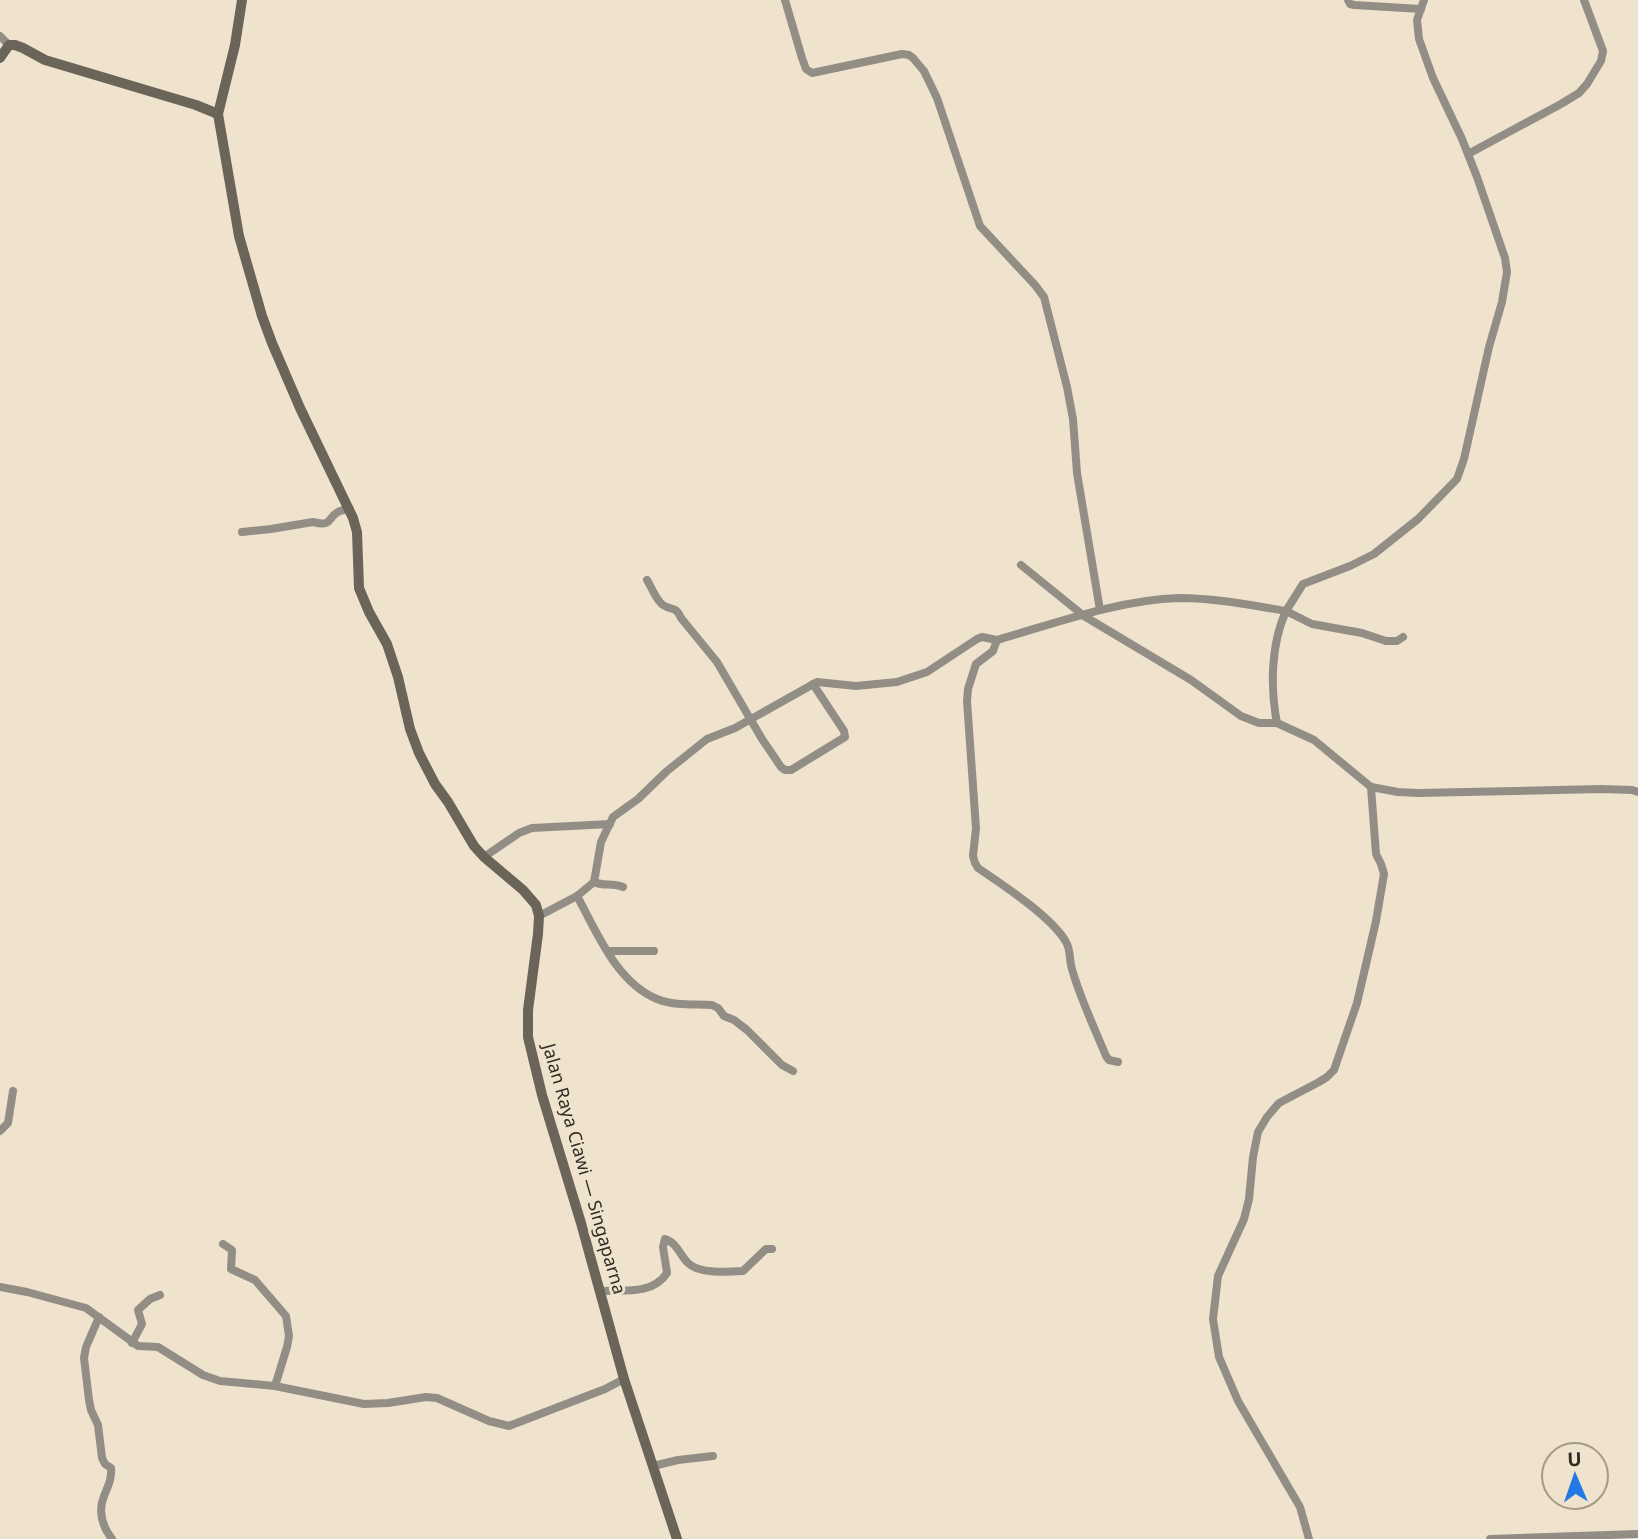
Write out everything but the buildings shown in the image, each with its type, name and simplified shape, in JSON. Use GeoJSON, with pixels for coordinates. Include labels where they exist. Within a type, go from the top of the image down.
{"type":"FeatureCollection","features":[{"type":"Feature","properties":{"kind":"main road"},"geometry":{"type":"LineString","coordinates":[[242,0],[235,45],[218,114],[239,236],[262,316],[300,408],[350,509],[357,532],[359,588],[387,644],[419,753],[474,846],[531,898],[539,916]]}},
{"type":"Feature","properties":{"kind":"main road"},"geometry":{"type":"LineString","coordinates":[[0,58],[9,45],[15,45],[45,60],[218,114]]}},
{"type":"Feature","properties":{"kind":"main road","name":"Jalan Raya Ciawi — Singaparna"},"geometry":{"type":"LineString","coordinates":[[539,916],[528,1010],[528,1037],[542,1095],[601,1291],[624,1379],[677,1539]]}},
{"type":"Feature","properties":{"kind":"street"},"geometry":{"type":"LineString","coordinates":[[785,0],[806,69],[812,73],[890,56],[909,55],[914,58],[937,98],[980,226],[1044,298],[1073,419],[1077,473],[1100,610]]}},
{"type":"Feature","properties":{"kind":"street"},"geometry":{"type":"LineString","coordinates":[[1277,723],[1273,705],[1279,626],[1303,584],[1374,554],[1418,519],[1457,479],[1471,431],[1507,272],[1502,249],[1468,154],[1433,78],[1419,39],[1417,20],[1422,5],[1354,5],[1348,0]]}},
{"type":"Feature","properties":{"kind":"street"},"geometry":{"type":"LineString","coordinates":[[1468,154],[1561,104],[1579,93],[1587,84],[1603,54],[1584,0]]}},
{"type":"Feature","properties":{"kind":"street"},"geometry":{"type":"LineString","coordinates":[[0,36],[9,45]]}},
{"type":"Feature","properties":{"kind":"street"},"geometry":{"type":"LineString","coordinates":[[242,531],[330,522],[338,512],[350,509]]}},
{"type":"Feature","properties":{"kind":"street"},"geometry":{"type":"LineString","coordinates":[[1021,565],[1084,616],[1191,680],[1241,716],[1259,723],[1277,723],[1314,740],[1371,787],[1418,793],[1601,789],[1638,792]]}},
{"type":"Feature","properties":{"kind":"street"},"geometry":{"type":"LineString","coordinates":[[647,580],[660,602],[665,607],[675,608],[699,638],[751,718],[762,740],[785,770],[791,770],[845,737],[844,731],[813,684]]}},
{"type":"Feature","properties":{"kind":"street"},"geometry":{"type":"LineString","coordinates":[[539,916],[577,896],[594,882],[601,842],[613,817],[638,799],[667,771],[707,739],[735,728],[817,681],[856,686],[897,682],[927,672],[982,637],[997,640],[1100,610],[1178,598],[1207,599],[1286,611],[1312,624],[1362,633],[1386,641],[1397,641],[1403,637]]}},
{"type":"Feature","properties":{"kind":"street"},"geometry":{"type":"LineString","coordinates":[[997,640],[993,651],[976,664],[968,689],[976,830],[974,860],[978,869],[1017,895],[1065,939],[1069,947],[1072,970],[1106,1056],[1118,1062]]}},
{"type":"Feature","properties":{"kind":"street"},"geometry":{"type":"LineString","coordinates":[[1309,1539],[1300,1507],[1238,1401],[1219,1357],[1213,1318],[1218,1276],[1244,1219],[1249,1199],[1258,1132],[1279,1103],[1319,1082],[1334,1070],[1357,1003],[1384,874],[1376,854],[1371,787]]}},
{"type":"Feature","properties":{"kind":"street"},"geometry":{"type":"LineString","coordinates":[[484,857],[531,828],[610,824]]}},
{"type":"Feature","properties":{"kind":"street"},"geometry":{"type":"LineString","coordinates":[[594,882],[623,887]]}},
{"type":"Feature","properties":{"kind":"street"},"geometry":{"type":"LineString","coordinates":[[577,896],[619,969],[636,985],[666,1002],[712,1005],[718,1008],[724,1016],[747,1030],[782,1065],[793,1071]]}},
{"type":"Feature","properties":{"kind":"street"},"geometry":{"type":"LineString","coordinates":[[608,951],[654,951]]}},
{"type":"Feature","properties":{"kind":"street"},"geometry":{"type":"LineString","coordinates":[[0,1130],[8,1123],[13,1091]]}},
{"type":"Feature","properties":{"kind":"street"},"geometry":{"type":"LineString","coordinates":[[601,1291],[647,1289],[661,1281],[667,1273],[663,1247],[665,1239],[671,1241],[691,1265],[702,1270],[743,1271],[766,1249],[772,1249]]}},
{"type":"Feature","properties":{"kind":"street"},"geometry":{"type":"LineString","coordinates":[[223,1244],[232,1250],[231,1269],[255,1280],[286,1316],[289,1336],[275,1386]]}},
{"type":"Feature","properties":{"kind":"street"},"geometry":{"type":"LineString","coordinates":[[0,1287],[86,1308],[132,1343],[158,1347],[211,1378],[233,1383],[275,1386],[364,1404],[437,1398],[489,1421],[509,1426],[624,1379]]}},
{"type":"Feature","properties":{"kind":"street"},"geometry":{"type":"LineString","coordinates":[[132,1343],[142,1324],[138,1310],[150,1299],[160,1295]]}},
{"type":"Feature","properties":{"kind":"street"},"geometry":{"type":"LineString","coordinates":[[99,1317],[84,1358],[89,1400],[98,1425],[102,1458],[111,1468],[110,1482],[101,1504],[102,1522],[112,1539]]}},
{"type":"Feature","properties":{"kind":"street"},"geometry":{"type":"LineString","coordinates":[[653,1466],[713,1456]]}},
{"type":"Feature","properties":{"kind":"street"},"geometry":{"type":"LineString","coordinates":[[1490,1539],[1638,1534]]}}]}
